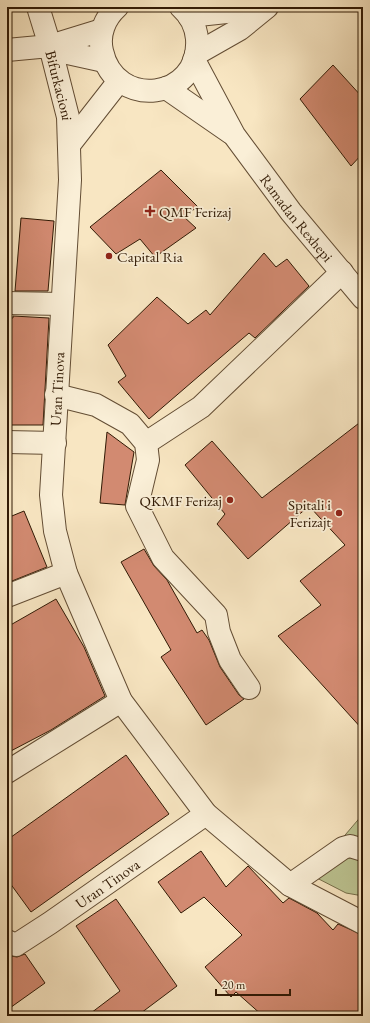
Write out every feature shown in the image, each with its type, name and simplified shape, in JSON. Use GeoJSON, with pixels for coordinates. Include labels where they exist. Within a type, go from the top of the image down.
{"type":"FeatureCollection","features":[{"type":"Feature","properties":{"kind":"street"},"geometry":{"type":"LineString","coordinates":[[38,7],[50,46],[63,52],[104,61]]}},
{"type":"Feature","properties":{"kind":"street","name":"Ramadan Rexhepi"},"geometry":{"type":"LineString","coordinates":[[117,7],[107,19],[102,30],[101,46],[104,61],[110,72],[119,81],[128,86],[146,91],[166,88],[183,77],[195,57],[240,29],[266,8]]}},
{"type":"Feature","properties":{"kind":"street","name":"Ramadan Rexhepi"},"geometry":{"type":"LineString","coordinates":[[266,8],[185,12],[196,35],[195,57],[234,135],[291,212],[363,298]]}},
{"type":"Feature","properties":{"kind":"street"},"geometry":{"type":"LineString","coordinates":[[50,46],[102,30]]}},
{"type":"Feature","properties":{"kind":"street","name":"Bifurkacioni"},"geometry":{"type":"LineString","coordinates":[[7,50],[50,46],[68,116],[70,145]]}},
{"type":"Feature","properties":{"kind":"street"},"geometry":{"type":"LineString","coordinates":[[70,145],[119,81]]}},
{"type":"Feature","properties":{"kind":"street","name":"Ramadan Rexhepi"},"geometry":{"type":"LineString","coordinates":[[166,88],[234,135]]}},
{"type":"Feature","properties":{"kind":"street","name":"Uran Tinova"},"geometry":{"type":"LineString","coordinates":[[70,145],[70,180],[51,496],[55,531],[66,573],[122,701],[206,814],[290,885],[363,923]]}},
{"type":"Feature","properties":{"kind":"street"},"geometry":{"type":"LineString","coordinates":[[146,443],[201,407],[342,272]]}},
{"type":"Feature","properties":{"kind":"street"},"geometry":{"type":"LineString","coordinates":[[7,303],[62,304]]}},
{"type":"Feature","properties":{"kind":"street"},"geometry":{"type":"LineString","coordinates":[[56,395],[96,405],[130,424],[146,443],[148,460],[137,506],[163,558],[216,615],[219,632],[230,660],[249,688]]}},
{"type":"Feature","properties":{"kind":"street"},"geometry":{"type":"LineString","coordinates":[[7,442],[55,443]]}},
{"type":"Feature","properties":{"kind":"street"},"geometry":{"type":"LineString","coordinates":[[7,596],[66,573]]}},
{"type":"Feature","properties":{"kind":"street"},"geometry":{"type":"LineString","coordinates":[[7,772],[122,701]]}},
{"type":"Feature","properties":{"kind":"street","name":"Uran Tinova"},"geometry":{"type":"LineString","coordinates":[[7,941],[16,945],[50,924],[206,814]]}},
{"type":"Feature","properties":{"kind":"street"},"geometry":{"type":"LineString","coordinates":[[290,885],[343,848],[350,846],[363,850]]}},
{"type":"Feature","properties":{"kind":"green space"},"geometry":{"type":"Polygon","coordinates":[[[363,814],[363,896],[346,893],[311,875],[363,814]]]}},
{"type":"Feature","properties":{"kind":"building"},"geometry":{"type":"Polygon","coordinates":[[[333,65],[363,98],[363,153],[351,166],[300,99],[333,65]]]}},
{"type":"Feature","properties":{"kind":"building","name":"QMF Ferizaj"},"geometry":{"type":"Polygon","coordinates":[[[161,170],[198,207],[183,216],[196,228],[155,257],[140,239],[116,254],[90,227],[161,170]]]}},
{"type":"Feature","properties":{"kind":"building"},"geometry":{"type":"Polygon","coordinates":[[[21,218],[54,221],[48,291],[15,291],[21,218]]]}},
{"type":"Feature","properties":{"kind":"building"},"geometry":{"type":"Polygon","coordinates":[[[264,253],[276,267],[287,259],[309,286],[255,338],[249,333],[149,419],[118,382],[126,376],[108,345],[157,297],[188,324],[206,310],[210,315],[264,253]]]}},
{"type":"Feature","properties":{"kind":"building"},"geometry":{"type":"Polygon","coordinates":[[[13,316],[49,318],[43,425],[7,425],[7,318],[13,318],[13,316]]]}},
{"type":"Feature","properties":{"kind":"building"},"geometry":{"type":"Polygon","coordinates":[[[363,420],[363,730],[278,636],[321,605],[300,581],[345,545],[309,506],[248,559],[217,524],[225,514],[185,465],[212,441],[262,498],[363,420]]]}},
{"type":"Feature","properties":{"kind":"building"},"geometry":{"type":"Polygon","coordinates":[[[107,432],[134,452],[125,505],[100,503],[107,432]]]}},
{"type":"Feature","properties":{"kind":"building"},"geometry":{"type":"Polygon","coordinates":[[[24,511],[47,567],[7,583],[7,518],[24,511]]]}},
{"type":"Feature","properties":{"kind":"building"},"geometry":{"type":"Polygon","coordinates":[[[144,549],[154,566],[167,580],[197,633],[202,630],[209,640],[220,667],[239,695],[244,699],[206,725],[161,657],[171,650],[121,562],[144,549]]]}},
{"type":"Feature","properties":{"kind":"building"},"geometry":{"type":"Polygon","coordinates":[[[56,599],[84,647],[105,696],[51,730],[7,753],[7,627],[56,599]]]}},
{"type":"Feature","properties":{"kind":"building"},"geometry":{"type":"Polygon","coordinates":[[[126,755],[169,814],[31,912],[7,879],[7,840],[126,755]]]}},
{"type":"Feature","properties":{"kind":"building"},"geometry":{"type":"Polygon","coordinates":[[[201,851],[226,887],[248,866],[283,903],[289,898],[317,913],[333,930],[338,924],[363,935],[363,1016],[263,1016],[236,992],[231,997],[205,967],[242,935],[204,897],[181,913],[158,882],[201,851]]]}},
{"type":"Feature","properties":{"kind":"building"},"geometry":{"type":"Polygon","coordinates":[[[116,899],[177,986],[137,1016],[87,1016],[120,991],[76,926],[116,899]]]}},
{"type":"Feature","properties":{"kind":"building"},"geometry":{"type":"Polygon","coordinates":[[[25,954],[45,983],[7,1010],[7,959],[11,956],[17,957],[25,954]]]}},
{"type":"Feature","properties":{"kind":"place","name":"QMF Ferizaj"},"geometry":{"type":"Point","coordinates":[150,211]}},
{"type":"Feature","properties":{"kind":"place","name":"Capital Ria"},"geometry":{"type":"Point","coordinates":[109,256]}},
{"type":"Feature","properties":{"kind":"place","name":"QKMF Ferizaj"},"geometry":{"type":"Point","coordinates":[230,500]}},
{"type":"Feature","properties":{"kind":"place","name":"Spitali i Ferizajt"},"geometry":{"type":"Point","coordinates":[339,513]}}]}
